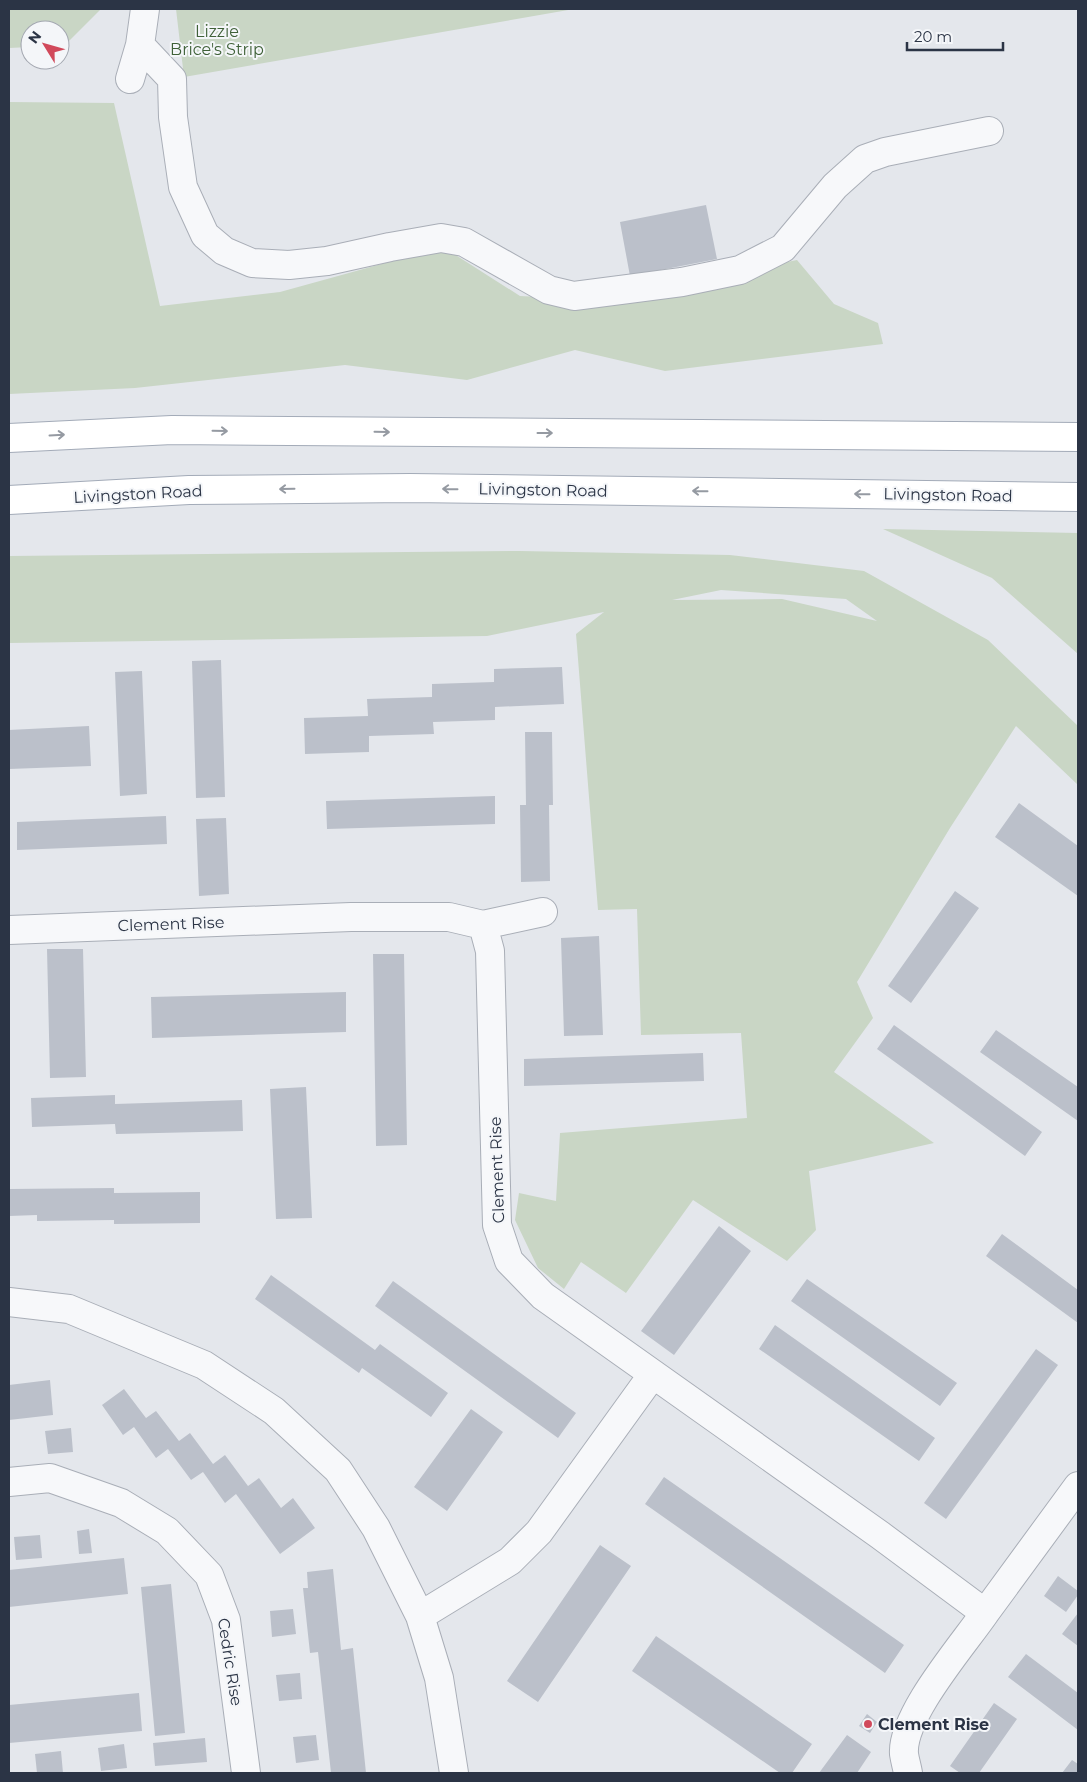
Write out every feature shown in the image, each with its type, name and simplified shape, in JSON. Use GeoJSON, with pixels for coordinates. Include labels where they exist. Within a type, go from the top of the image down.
{"type":"FeatureCollection","features":[{"type":"Feature","properties":{"kind":"main road"},"geometry":{"type":"LineString","coordinates":[[9,438],[172,430],[1078,437]]}},
{"type":"Feature","properties":{"kind":"main road","name":"Livingston Road"},"geometry":{"type":"LineString","coordinates":[[9,500],[189,490],[410,488],[1078,497]]}},
{"type":"Feature","properties":{"kind":"street"},"geometry":{"type":"LineString","coordinates":[[130,79],[140,45],[145,9]]}},
{"type":"Feature","properties":{"kind":"street"},"geometry":{"type":"LineString","coordinates":[[140,45],[172,79],[173,116],[182,187],[205,235],[224,251],[252,263],[289,265],[327,261],[441,238],[464,242],[549,290],[574,296],[682,282],[740,270],[783,248],[835,186],[865,159],[886,152],[989,132]]}},
{"type":"Feature","properties":{"kind":"street","name":"Clement Rise"},"geometry":{"type":"LineString","coordinates":[[9,930],[351,917],[449,917],[483,925],[543,912]]}},
{"type":"Feature","properties":{"kind":"street","name":"Clement Rise"},"geometry":{"type":"LineString","coordinates":[[483,925],[490,951],[497,1225],[509,1260],[543,1296],[880,1535],[985,1613]]}},
{"type":"Feature","properties":{"kind":"street"},"geometry":{"type":"LineString","coordinates":[[9,1302],[69,1309],[204,1365],[274,1411],[338,1470],[376,1528],[420,1616],[439,1678],[454,1773]]}},
{"type":"Feature","properties":{"kind":"street"},"geometry":{"type":"LineString","coordinates":[[420,1616],[510,1561],[539,1532],[653,1374]]}},
{"type":"Feature","properties":{"kind":"street","name":"Cedric Rise"},"geometry":{"type":"LineString","coordinates":[[9,1482],[50,1478],[120,1503],[168,1531],[209,1575],[226,1620],[246,1773]]}},
{"type":"Feature","properties":{"kind":"street"},"geometry":{"type":"LineString","coordinates":[[908,1773],[904,1753],[912,1722],[931,1688],[1078,1486]]}},
{"type":"Feature","properties":{"kind":"green space"},"geometry":{"type":"Polygon","coordinates":[[[9,9],[101,9],[70,40],[70,20],[20,20],[20,47],[9,48],[9,9]]]}},
{"type":"Feature","properties":{"kind":"green space","name":"Lizzie Brice's Strip"},"geometry":{"type":"Polygon","coordinates":[[[176,9],[574,9],[184,77],[176,9]]]}},
{"type":"Feature","properties":{"kind":"green space"},"geometry":{"type":"Polygon","coordinates":[[[9,102],[114,103],[160,306],[280,292],[443,247],[520,296],[600,300],[797,260],[834,304],[878,323],[883,344],[665,371],[575,350],[467,380],[345,365],[135,388],[9,394],[9,102]]]}},
{"type":"Feature","properties":{"kind":"green space"},"geometry":{"type":"Polygon","coordinates":[[[883,529],[1078,533],[1078,654],[992,578],[883,529]]]}},
{"type":"Feature","properties":{"kind":"green space"},"geometry":{"type":"Polygon","coordinates":[[[520,551],[730,555],[864,571],[988,640],[1078,726],[1078,785],[1016,726],[950,828],[857,982],[873,1018],[834,1072],[934,1143],[809,1171],[816,1230],[787,1261],[693,1200],[626,1293],[581,1262],[564,1289],[538,1268],[515,1220],[519,1193],[556,1201],[560,1133],[747,1118],[741,1033],[641,1035],[637,909],[598,910],[576,634],[604,612],[487,636],[9,643],[9,556],[520,551]],[[721,590],[672,600],[782,599],[877,621],[846,599],[721,590]]]}},
{"type":"Feature","properties":{"kind":"building"},"geometry":{"type":"Polygon","coordinates":[[[706,205],[717,259],[630,276],[620,222],[706,205]]]}},
{"type":"Feature","properties":{"kind":"building"},"geometry":{"type":"Polygon","coordinates":[[[221,660],[225,797],[196,798],[192,661],[221,660]]]}},
{"type":"Feature","properties":{"kind":"building"},"geometry":{"type":"Polygon","coordinates":[[[562,667],[564,704],[495,707],[495,720],[433,722],[434,734],[369,736],[369,752],[305,754],[304,718],[368,716],[367,699],[432,697],[432,684],[494,682],[494,669],[562,667]]]}},
{"type":"Feature","properties":{"kind":"building"},"geometry":{"type":"Polygon","coordinates":[[[142,671],[147,794],[120,796],[115,672],[142,671]]]}},
{"type":"Feature","properties":{"kind":"building"},"geometry":{"type":"Polygon","coordinates":[[[89,726],[91,766],[9,769],[9,730],[89,726]]]}},
{"type":"Feature","properties":{"kind":"building"},"geometry":{"type":"Polygon","coordinates":[[[525,732],[552,732],[553,805],[549,805],[550,881],[521,882],[520,805],[526,805],[525,732]]]}},
{"type":"Feature","properties":{"kind":"building"},"geometry":{"type":"Polygon","coordinates":[[[495,796],[495,824],[327,829],[326,801],[495,796]]]}},
{"type":"Feature","properties":{"kind":"building"},"geometry":{"type":"Polygon","coordinates":[[[1019,803],[1078,846],[1078,896],[995,837],[1019,803]]]}},
{"type":"Feature","properties":{"kind":"building"},"geometry":{"type":"Polygon","coordinates":[[[166,816],[167,844],[17,850],[17,822],[166,816]]]}},
{"type":"Feature","properties":{"kind":"building"},"geometry":{"type":"Polygon","coordinates":[[[226,818],[229,894],[199,896],[196,819],[226,818]]]}},
{"type":"Feature","properties":{"kind":"building"},"geometry":{"type":"Polygon","coordinates":[[[955,891],[979,908],[911,1003],[888,986],[955,891]]]}},
{"type":"Feature","properties":{"kind":"building"},"geometry":{"type":"Polygon","coordinates":[[[599,936],[603,1035],[564,1036],[561,938],[599,936]]]}},
{"type":"Feature","properties":{"kind":"building"},"geometry":{"type":"Polygon","coordinates":[[[47,949],[83,949],[86,1077],[50,1078],[47,949]]]}},
{"type":"Feature","properties":{"kind":"building"},"geometry":{"type":"Polygon","coordinates":[[[373,954],[404,954],[407,1145],[376,1146],[373,954]]]}},
{"type":"Feature","properties":{"kind":"building"},"geometry":{"type":"Polygon","coordinates":[[[346,992],[346,1032],[152,1038],[151,997],[346,992]]]}},
{"type":"Feature","properties":{"kind":"building"},"geometry":{"type":"Polygon","coordinates":[[[894,1025],[1042,1132],[1025,1156],[877,1049],[894,1025]]]}},
{"type":"Feature","properties":{"kind":"building"},"geometry":{"type":"Polygon","coordinates":[[[996,1030],[1078,1087],[1078,1121],[980,1052],[996,1030]]]}},
{"type":"Feature","properties":{"kind":"building"},"geometry":{"type":"Polygon","coordinates":[[[703,1053],[704,1081],[524,1086],[524,1059],[703,1053]]]}},
{"type":"Feature","properties":{"kind":"building"},"geometry":{"type":"Polygon","coordinates":[[[306,1087],[312,1218],[276,1219],[270,1089],[306,1087]]]}},
{"type":"Feature","properties":{"kind":"building"},"geometry":{"type":"Polygon","coordinates":[[[115,1095],[115,1104],[242,1100],[243,1131],[116,1134],[115,1124],[32,1127],[31,1098],[115,1095]]]}},
{"type":"Feature","properties":{"kind":"building"},"geometry":{"type":"Polygon","coordinates":[[[114,1188],[114,1193],[200,1192],[200,1223],[114,1224],[114,1220],[37,1221],[37,1215],[9,1216],[9,1189],[114,1188]]]}},
{"type":"Feature","properties":{"kind":"building"},"geometry":{"type":"Polygon","coordinates":[[[719,1226],[751,1251],[674,1355],[641,1331],[719,1226]]]}},
{"type":"Feature","properties":{"kind":"building"},"geometry":{"type":"Polygon","coordinates":[[[1002,1234],[1078,1290],[1078,1323],[986,1256],[1002,1234]]]}},
{"type":"Feature","properties":{"kind":"building"},"geometry":{"type":"Polygon","coordinates":[[[271,1275],[375,1350],[380,1344],[448,1393],[431,1417],[362,1368],[359,1373],[255,1299],[271,1275]]]}},
{"type":"Feature","properties":{"kind":"building"},"geometry":{"type":"Polygon","coordinates":[[[807,1279],[957,1383],[940,1406],[791,1301],[807,1279]]]}},
{"type":"Feature","properties":{"kind":"building"},"geometry":{"type":"Polygon","coordinates":[[[393,1281],[576,1413],[558,1438],[375,1306],[393,1281]]]}},
{"type":"Feature","properties":{"kind":"building"},"geometry":{"type":"Polygon","coordinates":[[[775,1325],[935,1438],[919,1461],[759,1349],[775,1325]]]}},
{"type":"Feature","properties":{"kind":"building"},"geometry":{"type":"Polygon","coordinates":[[[1036,1349],[1058,1365],[946,1519],[924,1503],[1036,1349]]]}},
{"type":"Feature","properties":{"kind":"building"},"geometry":{"type":"Polygon","coordinates":[[[50,1380],[53,1415],[9,1420],[9,1385],[50,1380]]]}},
{"type":"Feature","properties":{"kind":"building"},"geometry":{"type":"Polygon","coordinates":[[[124,1389],[146,1418],[156,1411],[179,1441],[190,1433],[213,1464],[225,1455],[248,1486],[259,1478],[281,1508],[293,1498],[315,1528],[280,1554],[236,1494],[225,1503],[203,1472],[191,1480],[168,1449],[156,1458],[134,1427],[123,1435],[102,1405],[124,1389]]]}},
{"type":"Feature","properties":{"kind":"building"},"geometry":{"type":"Polygon","coordinates":[[[471,1409],[503,1432],[447,1511],[414,1487],[471,1409]]]}},
{"type":"Feature","properties":{"kind":"building"},"geometry":{"type":"Polygon","coordinates":[[[71,1428],[73,1452],[48,1454],[45,1431],[71,1428]]]}},
{"type":"Feature","properties":{"kind":"building"},"geometry":{"type":"Polygon","coordinates":[[[664,1477],[904,1645],[885,1673],[645,1504],[664,1477]]]}},
{"type":"Feature","properties":{"kind":"building"},"geometry":{"type":"Polygon","coordinates":[[[89,1529],[92,1553],[79,1554],[77,1531],[89,1529]]]}},
{"type":"Feature","properties":{"kind":"building"},"geometry":{"type":"Polygon","coordinates":[[[40,1535],[42,1558],[16,1560],[14,1537],[40,1535]]]}},
{"type":"Feature","properties":{"kind":"building"},"geometry":{"type":"Polygon","coordinates":[[[600,1545],[631,1566],[538,1702],[507,1681],[600,1545]]]}},
{"type":"Feature","properties":{"kind":"building"},"geometry":{"type":"Polygon","coordinates":[[[124,1558],[128,1594],[9,1607],[9,1570],[124,1558]]]}},
{"type":"Feature","properties":{"kind":"building"},"geometry":{"type":"Polygon","coordinates":[[[333,1569],[341,1650],[353,1648],[366,1773],[331,1773],[318,1652],[310,1653],[303,1588],[308,1588],[307,1572],[333,1569]]]}},
{"type":"Feature","properties":{"kind":"building"},"geometry":{"type":"Polygon","coordinates":[[[1058,1576],[1078,1591],[1078,1595],[1066,1612],[1044,1596],[1058,1576]]]}},
{"type":"Feature","properties":{"kind":"building"},"geometry":{"type":"Polygon","coordinates":[[[171,1584],[185,1733],[155,1736],[141,1587],[171,1584]]]}},
{"type":"Feature","properties":{"kind":"building"},"geometry":{"type":"Polygon","coordinates":[[[293,1609],[296,1634],[272,1637],[270,1611],[293,1609]]]}},
{"type":"Feature","properties":{"kind":"building"},"geometry":{"type":"Polygon","coordinates":[[[1078,1613],[1078,1646],[1062,1634],[1078,1613]]]}},
{"type":"Feature","properties":{"kind":"building"},"geometry":{"type":"Polygon","coordinates":[[[656,1636],[812,1744],[792,1773],[780,1773],[632,1671],[656,1636]]]}},
{"type":"Feature","properties":{"kind":"building"},"geometry":{"type":"Polygon","coordinates":[[[1026,1654],[1078,1693],[1078,1730],[1008,1677],[1026,1654]]]}},
{"type":"Feature","properties":{"kind":"building"},"geometry":{"type":"Polygon","coordinates":[[[300,1673],[302,1699],[279,1701],[276,1675],[300,1673]]]}},
{"type":"Feature","properties":{"kind":"building"},"geometry":{"type":"Polygon","coordinates":[[[139,1693],[142,1731],[9,1743],[9,1705],[139,1693]]]}},
{"type":"Feature","properties":{"kind":"building"},"geometry":{"type":"Polygon","coordinates":[[[994,1703],[1017,1719],[979,1773],[960,1773],[950,1766],[994,1703]]]}},
{"type":"Feature","properties":{"kind":"building","name":"Clement Rise"},"geometry":{"type":"Polygon","coordinates":[[[867,1714],[877,1722],[870,1733],[859,1726],[867,1714]]]}},
{"type":"Feature","properties":{"kind":"building"},"geometry":{"type":"Polygon","coordinates":[[[316,1735],[319,1760],[296,1763],[293,1737],[316,1735]]]}},
{"type":"Feature","properties":{"kind":"building"},"geometry":{"type":"Polygon","coordinates":[[[847,1735],[871,1752],[857,1773],[819,1773],[847,1735]]]}},
{"type":"Feature","properties":{"kind":"building"},"geometry":{"type":"Polygon","coordinates":[[[205,1738],[207,1762],[155,1766],[153,1743],[205,1738]]]}},
{"type":"Feature","properties":{"kind":"building"},"geometry":{"type":"Polygon","coordinates":[[[124,1744],[127,1768],[101,1771],[98,1748],[124,1744]]]}},
{"type":"Feature","properties":{"kind":"building"},"geometry":{"type":"Polygon","coordinates":[[[61,1751],[63,1773],[37,1773],[35,1754],[61,1751]]]}},
{"type":"Feature","properties":{"kind":"building"},"geometry":{"type":"Polygon","coordinates":[[[1072,1760],[1078,1764],[1078,1773],[1062,1773],[1072,1760]]]}},
{"type":"Feature","properties":{"kind":"place","name":"Clement Rise"},"geometry":{"type":"Point","coordinates":[868,1724]}}]}
